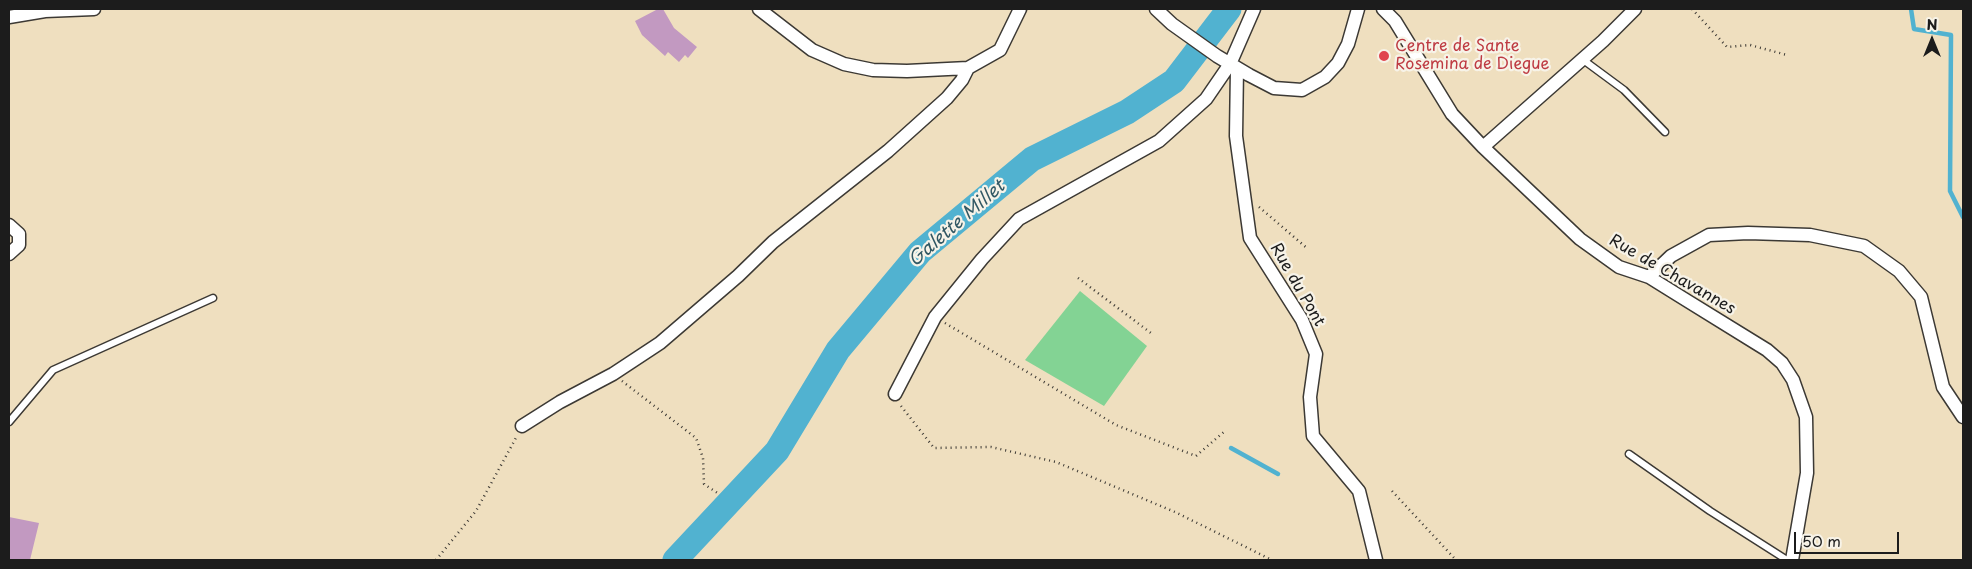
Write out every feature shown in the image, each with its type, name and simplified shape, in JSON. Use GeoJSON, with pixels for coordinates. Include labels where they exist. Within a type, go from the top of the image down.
{"type":"FeatureCollection","features":[{"type":"Feature","properties":{"kind":"street"},"geometry":{"type":"LineString","coordinates":[[9,18],[45,11],[94,9]]}},
{"type":"Feature","properties":{"kind":"street"},"geometry":{"type":"LineString","coordinates":[[759,9],[812,50],[844,64],[873,70],[906,71],[968,68],[1000,50],[1020,9]]}},
{"type":"Feature","properties":{"kind":"street"},"geometry":{"type":"LineString","coordinates":[[1156,9],[1172,24],[1233,66],[1274,88],[1302,90],[1325,77],[1338,63],[1348,44],[1358,9]]}},
{"type":"Feature","properties":{"kind":"street"},"geometry":{"type":"LineString","coordinates":[[895,394],[935,317],[982,259],[1019,219],[1159,141],[1206,98],[1233,66],[1254,9]]}},
{"type":"Feature","properties":{"kind":"street","name":"Rue de Chavannes"},"geometry":{"type":"LineString","coordinates":[[1383,9],[1395,21],[1452,114],[1580,239],[1619,267],[1649,278],[1767,350],[1782,363],[1793,380],[1806,417],[1807,473],[1792,560]]}},
{"type":"Feature","properties":{"kind":"street"},"geometry":{"type":"LineString","coordinates":[[1483,146],[1582,59],[1635,9]]}},
{"type":"Feature","properties":{"kind":"street","name":"Rue du Pont"},"geometry":{"type":"LineString","coordinates":[[1233,66],[1236,136],[1250,238],[1302,320],[1316,354],[1310,397],[1313,436],[1359,491],[1376,560]]}},
{"type":"Feature","properties":{"kind":"street"},"geometry":{"type":"LineString","coordinates":[[522,426],[560,402],[613,374],[660,343],[738,276],[773,242],[888,151],[947,98],[962,80],[968,68]]}},
{"type":"Feature","properties":{"kind":"street"},"geometry":{"type":"LineString","coordinates":[[9,225],[19,234],[19,246],[9,254]]}},
{"type":"Feature","properties":{"kind":"street"},"geometry":{"type":"LineString","coordinates":[[1649,278],[1671,256],[1709,235],[1748,233],[1810,235],[1864,246],[1899,271],[1921,297],[1943,387],[1963,417]]}},
{"type":"Feature","properties":{"kind":"lane"},"geometry":{"type":"LineString","coordinates":[[1582,59],[1624,90],[1665,132]]}},
{"type":"Feature","properties":{"kind":"lane"},"geometry":{"type":"LineString","coordinates":[[9,422],[53,370],[213,298]]}},
{"type":"Feature","properties":{"kind":"lane"},"geometry":{"type":"LineString","coordinates":[[1629,454],[1710,511],[1787,560]]}},
{"type":"Feature","properties":{"kind":"path"},"geometry":{"type":"LineString","coordinates":[[1692,9],[1727,47],[1750,45],[1786,55]]}},
{"type":"Feature","properties":{"kind":"path"},"geometry":{"type":"LineString","coordinates":[[1243,193],[1308,248]]}},
{"type":"Feature","properties":{"kind":"path"},"geometry":{"type":"LineString","coordinates":[[1078,278],[1151,333]]}},
{"type":"Feature","properties":{"kind":"path"},"geometry":{"type":"LineString","coordinates":[[935,317],[1116,425],[1196,456],[1226,431]]}},
{"type":"Feature","properties":{"kind":"path"},"geometry":{"type":"LineString","coordinates":[[613,374],[696,438],[703,458],[704,484],[719,494]]}},
{"type":"Feature","properties":{"kind":"path"},"geometry":{"type":"LineString","coordinates":[[895,394],[895,399],[934,448],[991,447],[1056,462],[1176,512],[1272,560]]}},
{"type":"Feature","properties":{"kind":"path"},"geometry":{"type":"LineString","coordinates":[[436,560],[476,511],[522,426]]}},
{"type":"Feature","properties":{"kind":"path"},"geometry":{"type":"LineString","coordinates":[[1392,491],[1456,560]]}},
{"type":"Feature","properties":{"kind":"green space"},"geometry":{"type":"Polygon","coordinates":[[[1080,291],[1147,346],[1104,406],[1025,360],[1080,291]]]}},
{"type":"Feature","properties":{"kind":"building"},"geometry":{"type":"Polygon","coordinates":[[[658,9],[663,9],[674,28],[697,47],[688,58],[685,55],[679,62],[668,52],[665,56],[642,35],[635,21],[658,9]]]}},
{"type":"Feature","properties":{"kind":"building"},"geometry":{"type":"Polygon","coordinates":[[[9,517],[39,523],[30,560],[9,560],[9,517]]]}},
{"type":"Feature","properties":{"kind":"waterway","name":"Galette Millet"},"geometry":{"type":"LineString","coordinates":[[675,560],[777,451],[838,350],[920,252],[1032,159],[1127,112],[1174,81],[1229,9]]}},
{"type":"Feature","properties":{"kind":"waterway"},"geometry":{"type":"LineString","coordinates":[[1911,9],[1914,29],[1951,35],[1950,191],[1963,217]]}},
{"type":"Feature","properties":{"kind":"waterway"},"geometry":{"type":"LineString","coordinates":[[1231,448],[1278,474]]}},
{"type":"Feature","properties":{"kind":"place","name":"Centre de Sante Rosemina de Diegue"},"geometry":{"type":"Point","coordinates":[1384,56]}}]}
